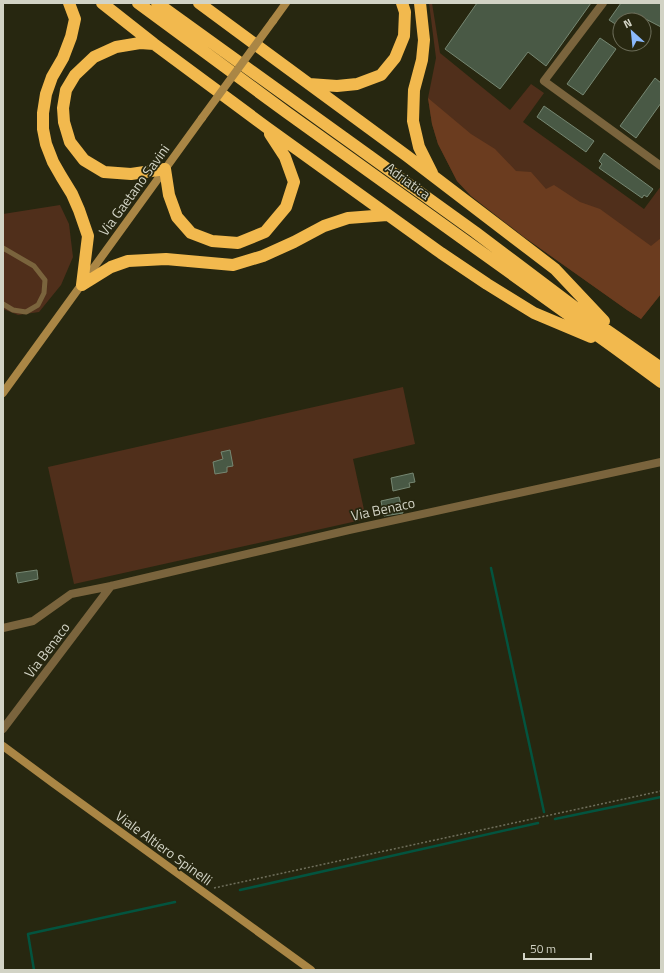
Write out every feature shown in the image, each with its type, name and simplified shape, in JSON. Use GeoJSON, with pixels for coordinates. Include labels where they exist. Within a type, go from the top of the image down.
{"type":"FeatureCollection","features":[{"type":"Feature","properties":{"kind":"highway"},"geometry":{"type":"LineString","coordinates":[[69,3],[75,19],[71,37],[52,77],[46,94],[43,113],[43,129],[46,144],[53,162],[72,194],[88,236],[82,285]]}},
{"type":"Feature","properties":{"kind":"highway"},"geometry":{"type":"LineString","coordinates":[[102,3],[154,44],[266,127],[387,215],[487,284],[534,313],[618,344]]}},
{"type":"Feature","properties":{"kind":"highway","name":"Adriatica"},"geometry":{"type":"LineString","coordinates":[[138,3],[311,130],[618,344],[661,368]]}},
{"type":"Feature","properties":{"kind":"highway","name":"Adriatica"},"geometry":{"type":"LineString","coordinates":[[157,3],[475,232],[558,294],[661,382]]}},
{"type":"Feature","properties":{"kind":"highway"},"geometry":{"type":"LineString","coordinates":[[199,3],[434,176],[555,270],[618,344]]}},
{"type":"Feature","properties":{"kind":"highway"},"geometry":{"type":"LineString","coordinates":[[309,84],[337,86],[358,84],[381,75],[396,58],[404,36],[405,12],[402,3]]}},
{"type":"Feature","properties":{"kind":"highway"},"geometry":{"type":"LineString","coordinates":[[420,3],[424,40],[422,60],[414,90],[413,121],[419,147],[434,176]]}},
{"type":"Feature","properties":{"kind":"highway"},"geometry":{"type":"LineString","coordinates":[[154,44],[140,43],[116,46],[94,57],[75,75],[66,90],[63,108],[64,122],[70,142],[84,160],[104,172],[131,174],[165,169],[169,195],[176,217],[191,233],[212,241],[238,242],[266,232],[286,207],[294,182],[286,157],[266,127]]}},
{"type":"Feature","properties":{"kind":"highway"},"geometry":{"type":"LineString","coordinates":[[82,285],[111,267],[128,261],[166,259],[233,265],[264,256],[324,226],[348,218],[387,215]]}},
{"type":"Feature","properties":{"kind":"street","name":"Via Gaetano Savini"},"geometry":{"type":"LineString","coordinates":[[3,393],[286,3]]}},
{"type":"Feature","properties":{"kind":"street"},"geometry":{"type":"LineString","coordinates":[[603,3],[544,81],[661,166]]}},
{"type":"Feature","properties":{"kind":"street","name":"Via Benaco"},"geometry":{"type":"LineString","coordinates":[[3,628],[33,621],[72,594],[349,530],[661,462]]}},
{"type":"Feature","properties":{"kind":"street","name":"Via Benaco"},"geometry":{"type":"LineString","coordinates":[[3,729],[111,586]]}},
{"type":"Feature","properties":{"kind":"street","name":"Viale Altiero Spinelli"},"geometry":{"type":"LineString","coordinates":[[3,746],[311,970]]}},
{"type":"Feature","properties":{"kind":"lane"},"geometry":{"type":"LineString","coordinates":[[3,248],[34,266],[45,280],[44,293],[38,305],[26,312],[13,310],[3,304]]}},
{"type":"Feature","properties":{"kind":"path"},"geometry":{"type":"LineString","coordinates":[[202,891],[661,791]]}},
{"type":"Feature","properties":{"kind":"shaded area"},"geometry":{"type":"Polygon","coordinates":[[[429,3],[432,3],[440,53],[510,110],[531,84],[544,93],[523,122],[644,209],[661,186],[661,294],[641,319],[524,237],[471,196],[457,181],[438,144],[432,124],[428,98],[436,58],[429,3]]]}},
{"type":"Feature","properties":{"kind":"shaded area"},"geometry":{"type":"Polygon","coordinates":[[[428,98],[471,134],[495,149],[516,171],[531,172],[546,189],[554,185],[580,202],[600,209],[651,246],[661,238],[661,294],[641,319],[524,237],[471,196],[457,181],[438,144],[432,124],[428,98]]]}},
{"type":"Feature","properties":{"kind":"shaded area"},"geometry":{"type":"Polygon","coordinates":[[[60,205],[69,224],[73,257],[61,285],[39,312],[18,315],[3,309],[3,214],[60,205]]]}},
{"type":"Feature","properties":{"kind":"shaded area"},"geometry":{"type":"Polygon","coordinates":[[[403,387],[415,444],[353,459],[366,519],[74,584],[48,467],[403,387]]]}},
{"type":"Feature","properties":{"kind":"building"},"geometry":{"type":"Polygon","coordinates":[[[477,3],[591,3],[546,66],[528,52],[500,89],[445,49],[477,3]]]}},
{"type":"Feature","properties":{"kind":"building"},"geometry":{"type":"Polygon","coordinates":[[[621,3],[661,3],[661,27],[652,22],[652,12],[615,12],[621,3]]]}},
{"type":"Feature","properties":{"kind":"building"},"geometry":{"type":"Polygon","coordinates":[[[600,38],[612,46],[612,52],[614,52],[583,95],[567,84],[600,38]]]}},
{"type":"Feature","properties":{"kind":"building"},"geometry":{"type":"Polygon","coordinates":[[[655,78],[661,83],[661,103],[636,138],[620,126],[655,78]]]}},
{"type":"Feature","properties":{"kind":"building"},"geometry":{"type":"Polygon","coordinates":[[[544,106],[594,141],[586,152],[537,117],[544,106]]]}},
{"type":"Feature","properties":{"kind":"building"},"geometry":{"type":"Polygon","coordinates":[[[604,153],[653,189],[647,197],[644,195],[642,198],[599,168],[602,164],[599,161],[604,153]]]}},
{"type":"Feature","properties":{"kind":"building"},"geometry":{"type":"Polygon","coordinates":[[[230,450],[233,466],[227,467],[227,472],[215,474],[213,462],[223,459],[221,452],[230,450]]]}},
{"type":"Feature","properties":{"kind":"building"},"geometry":{"type":"Polygon","coordinates":[[[413,473],[415,482],[409,483],[410,487],[393,491],[391,478],[413,473]]]}},
{"type":"Feature","properties":{"kind":"building"},"geometry":{"type":"Polygon","coordinates":[[[399,497],[403,513],[384,516],[381,501],[399,497]]]}},
{"type":"Feature","properties":{"kind":"building"},"geometry":{"type":"Polygon","coordinates":[[[37,570],[38,579],[18,583],[16,573],[37,570]]]}},
{"type":"Feature","properties":{"kind":"waterway"},"geometry":{"type":"LineString","coordinates":[[491,568],[544,812]]}},
{"type":"Feature","properties":{"kind":"waterway"},"geometry":{"type":"LineString","coordinates":[[555,819],[661,797]]}},
{"type":"Feature","properties":{"kind":"waterway"},"geometry":{"type":"LineString","coordinates":[[240,890],[538,823]]}},
{"type":"Feature","properties":{"kind":"waterway"},"geometry":{"type":"LineString","coordinates":[[34,970],[28,934],[175,902]]}}]}
